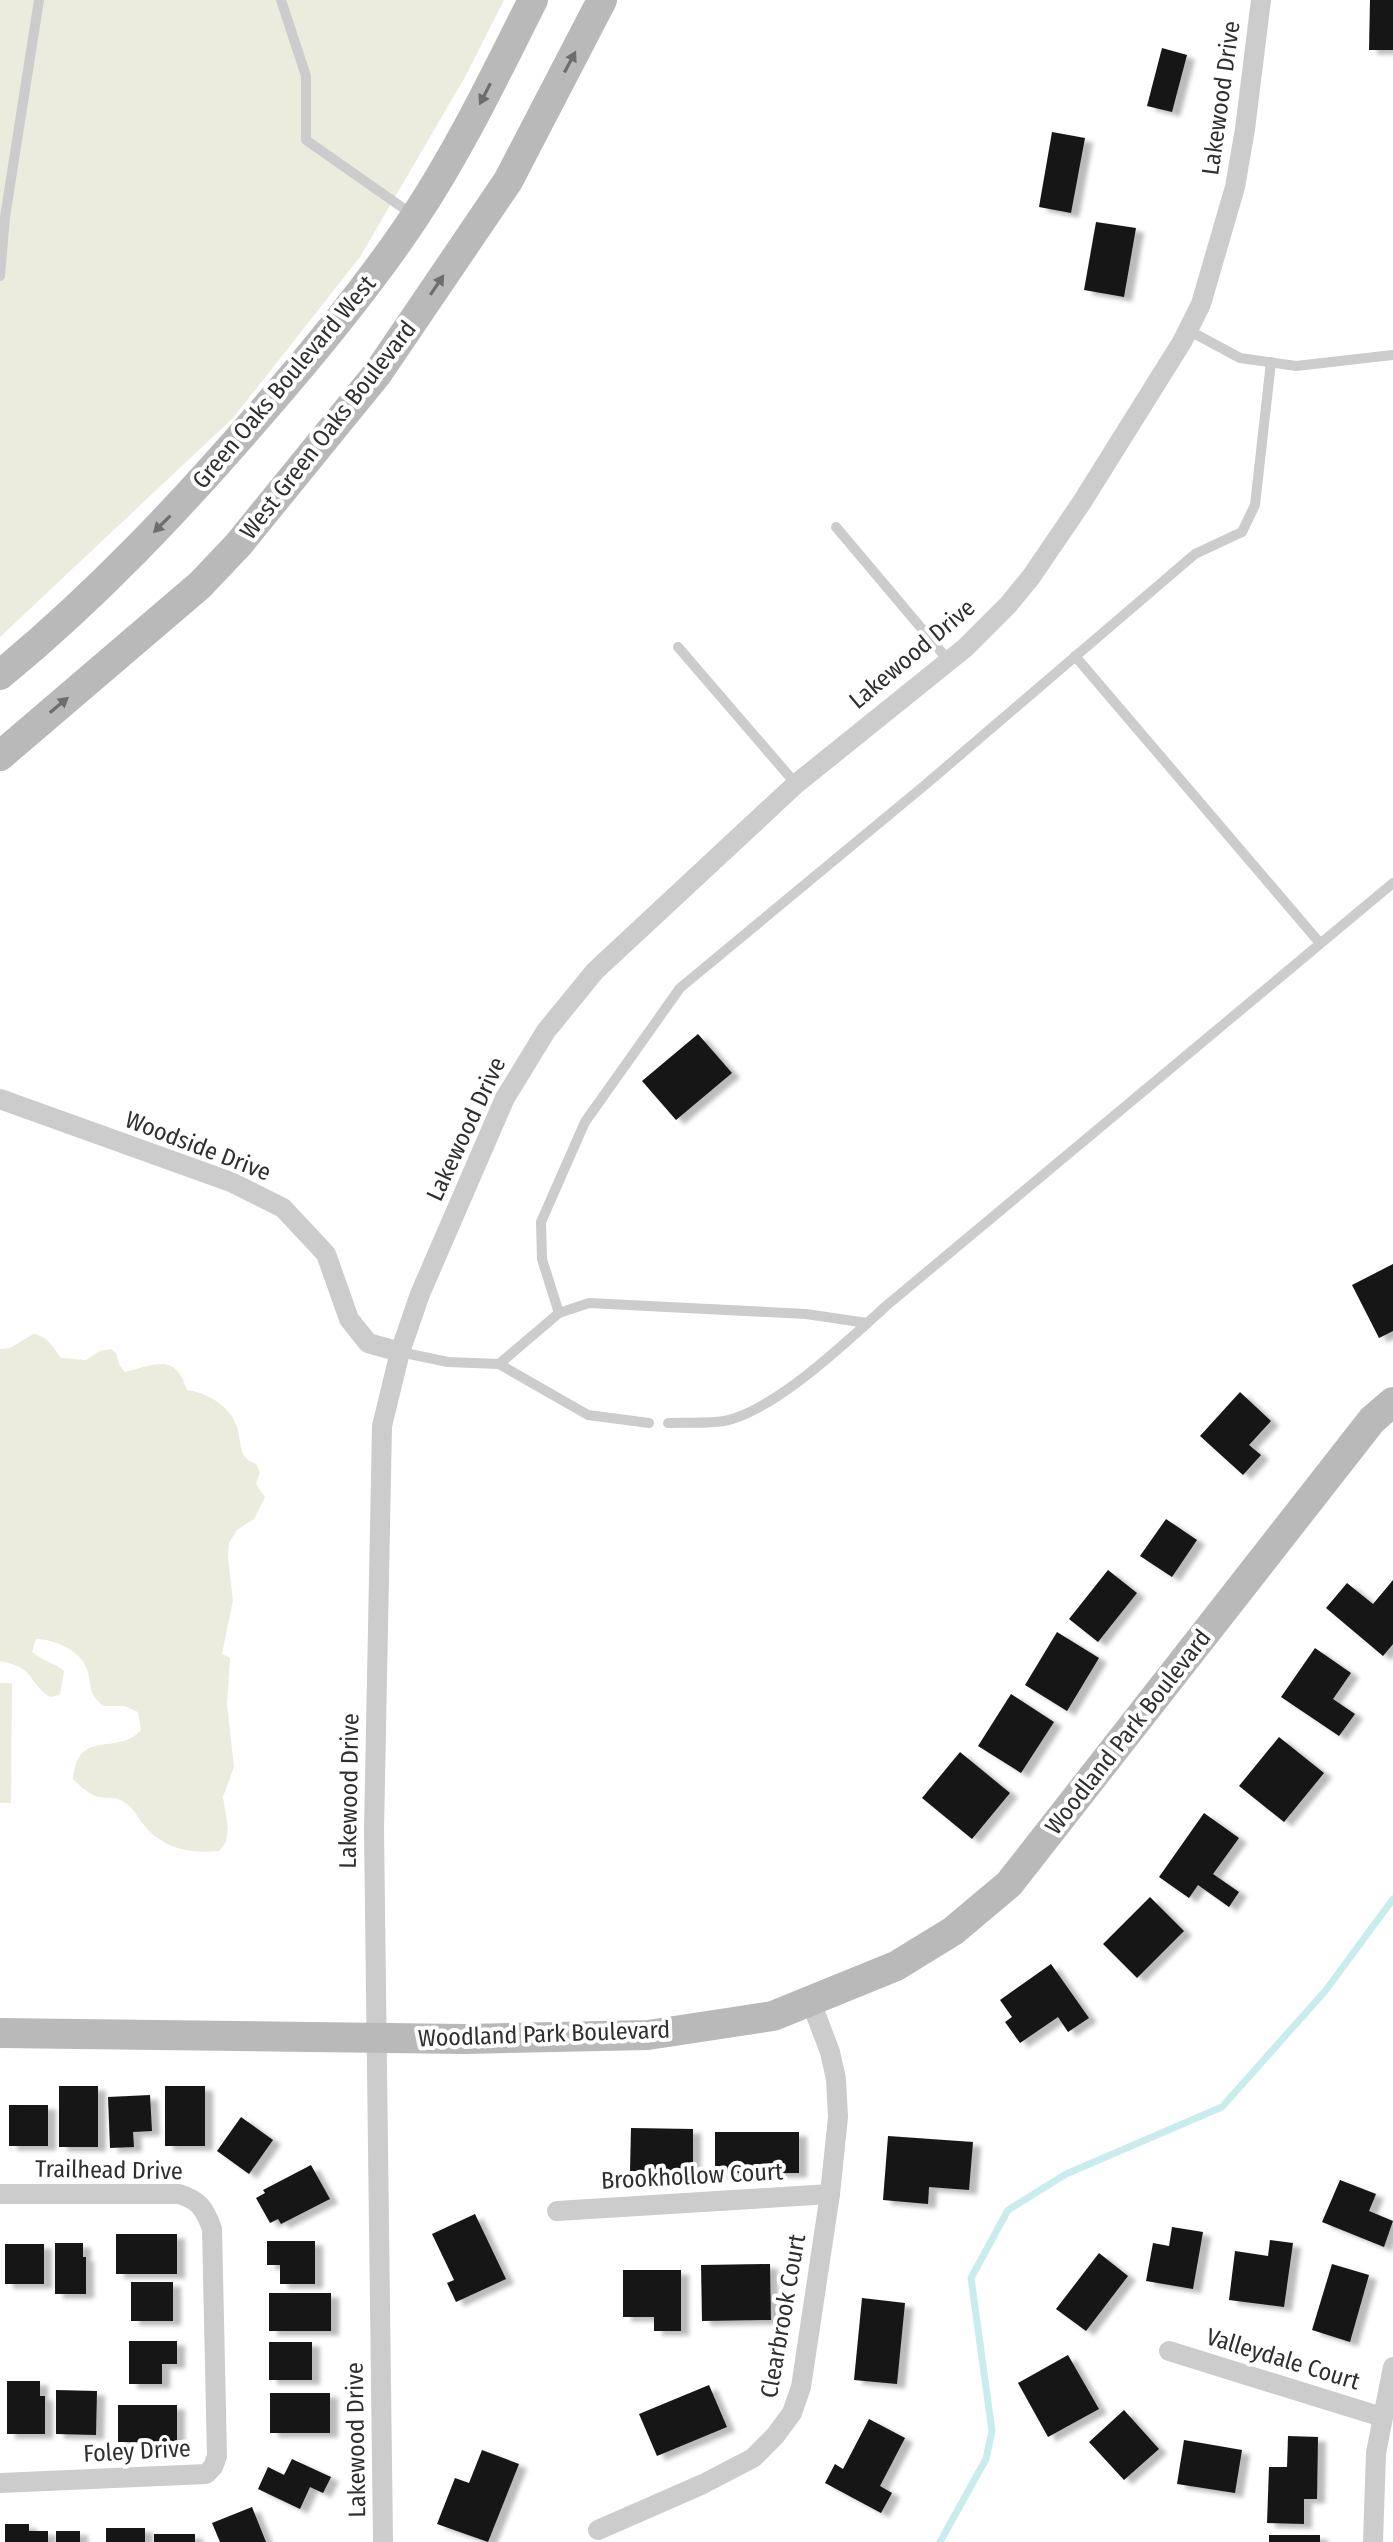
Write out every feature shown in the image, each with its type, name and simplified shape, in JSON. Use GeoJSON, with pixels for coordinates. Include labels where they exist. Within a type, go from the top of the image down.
{"type":"FeatureCollection","features":[{"type":"Feature","properties":{"kind":"main road","name":"Green Oaks Boulevard West"},"geometry":{"type":"LineString","coordinates":[[0,675],[59,626],[186,500],[336,326],[415,216],[481,103],[533,0]]}},
{"type":"Feature","properties":{"kind":"main road","name":"West Green Oaks Boulevard"},"geometry":{"type":"LineString","coordinates":[[0,756],[200,585],[238,545],[377,374],[508,181],[602,0]]}},
{"type":"Feature","properties":{"kind":"main road","name":"Woodland Park Boulevard"},"geometry":{"type":"LineString","coordinates":[[0,2033],[464,2039],[648,2035],[773,2016],[896,1966],[953,1931],[1009,1884],[1372,1420],[1393,1402]]}},
{"type":"Feature","properties":{"kind":"street","name":"Lakewood Drive"},"geometry":{"type":"LineString","coordinates":[[383,2542],[374,1830],[382,1426],[400,1352],[420,1294],[505,1098],[546,1031],[595,971],[796,784],[949,661],[1008,605],[1082,502],[1201,304],[1235,187],[1261,0]]}},
{"type":"Feature","properties":{"kind":"street","name":"Woodside Drive"},"geometry":{"type":"LineString","coordinates":[[0,1099],[231,1182],[283,1208],[326,1254],[349,1319],[358,1331],[368,1343],[400,1352]]}},
{"type":"Feature","properties":{"kind":"street","name":"Clearbrook Court"},"geometry":{"type":"LineString","coordinates":[[598,2530],[703,2484],[753,2458],[792,2413],[801,2387],[830,2194],[838,2117],[836,2079],[830,2052],[811,2002]]}},
{"type":"Feature","properties":{"kind":"street","name":"Trailhead Drive"},"geometry":{"type":"LineString","coordinates":[[0,2194],[179,2194],[196,2199],[212,2229],[214,2312]]}},
{"type":"Feature","properties":{"kind":"street","name":"Brookhollow Court"},"geometry":{"type":"LineString","coordinates":[[557,2211],[830,2194]]}},
{"type":"Feature","properties":{"kind":"street","name":"Foley Drive"},"geometry":{"type":"LineString","coordinates":[[0,2483],[206,2474],[217,2456],[214,2312]]}},
{"type":"Feature","properties":{"kind":"street","name":"Valleydale Court"},"geometry":{"type":"LineString","coordinates":[[1169,2351],[1382,2417]]}},
{"type":"Feature","properties":{"kind":"street"},"geometry":{"type":"LineString","coordinates":[[1373,2542],[1376,2453],[1393,2367]]}},
{"type":"Feature","properties":{"kind":"lane"},"geometry":{"type":"LineString","coordinates":[[0,276],[5,217],[39,0]]}},
{"type":"Feature","properties":{"kind":"lane"},"geometry":{"type":"LineString","coordinates":[[281,0],[306,76],[306,140],[415,216]]}},
{"type":"Feature","properties":{"kind":"lane"},"geometry":{"type":"LineString","coordinates":[[1188,330],[1240,358],[1296,366],[1393,355]]}},
{"type":"Feature","properties":{"kind":"lane"},"geometry":{"type":"LineString","coordinates":[[559,1313],[542,1259],[541,1222],[585,1122],[680,988],[925,785],[1195,554],[1242,532],[1255,505],[1271,362]]}},
{"type":"Feature","properties":{"kind":"lane"},"geometry":{"type":"LineString","coordinates":[[836,527],[949,661]]}},
{"type":"Feature","properties":{"kind":"lane"},"geometry":{"type":"LineString","coordinates":[[678,647],[796,784]]}},
{"type":"Feature","properties":{"kind":"lane"},"geometry":{"type":"LineString","coordinates":[[1075,656],[1319,942]]}},
{"type":"Feature","properties":{"kind":"lane"},"geometry":{"type":"LineString","coordinates":[[668,1423],[726,1420],[767,1403],[824,1361],[1319,942],[1393,883]]}},
{"type":"Feature","properties":{"kind":"lane"},"geometry":{"type":"LineString","coordinates":[[499,1364],[559,1313],[589,1303],[806,1314],[867,1323]]}},
{"type":"Feature","properties":{"kind":"lane"},"geometry":{"type":"LineString","coordinates":[[400,1352],[448,1362],[499,1364],[588,1415],[649,1423]]}},
{"type":"Feature","properties":{"kind":"shaded area"},"geometry":{"type":"Polygon","coordinates":[[[0,0],[504,0],[465,77],[360,257],[233,418],[0,637],[0,0]]]}},
{"type":"Feature","properties":{"kind":"shaded area"},"geometry":{"type":"Polygon","coordinates":[[[33,1334],[53,1346],[61,1358],[86,1360],[100,1351],[111,1349],[125,1372],[162,1364],[176,1370],[187,1390],[210,1397],[229,1413],[237,1427],[243,1453],[260,1472],[256,1484],[265,1497],[254,1519],[237,1530],[229,1543],[233,1600],[222,1654],[230,1658],[227,1704],[234,1767],[223,1797],[228,1828],[226,1842],[219,1851],[198,1852],[169,1845],[152,1833],[127,1804],[118,1799],[95,1796],[73,1779],[82,1753],[100,1745],[121,1742],[141,1730],[138,1712],[124,1706],[103,1706],[98,1701],[91,1690],[85,1665],[74,1652],[51,1641],[36,1639],[32,1652],[64,1671],[60,1695],[50,1697],[26,1671],[0,1661],[0,1349],[10,1348],[33,1334]]]}},
{"type":"Feature","properties":{"kind":"shaded area"},"geometry":{"type":"Polygon","coordinates":[[[0,1683],[12,1683],[11,1803],[0,1803],[0,1683]]]}},
{"type":"Feature","properties":{"kind":"building"},"geometry":{"type":"Polygon","coordinates":[[[1370,0],[1393,0],[1393,50],[1369,50],[1370,0]]]}},
{"type":"Feature","properties":{"kind":"building"},"geometry":{"type":"Polygon","coordinates":[[[1162,48],[1187,55],[1172,112],[1147,106],[1162,48]]]}},
{"type":"Feature","properties":{"kind":"building"},"geometry":{"type":"Polygon","coordinates":[[[1052,132],[1085,138],[1071,213],[1039,207],[1052,132]]]}},
{"type":"Feature","properties":{"kind":"building"},"geometry":{"type":"Polygon","coordinates":[[[1096,222],[1136,228],[1124,297],[1084,290],[1096,222]]]}},
{"type":"Feature","properties":{"kind":"building"},"geometry":{"type":"Polygon","coordinates":[[[698,1034],[732,1073],[676,1120],[642,1081],[698,1034]]]}},
{"type":"Feature","properties":{"kind":"building"},"geometry":{"type":"Polygon","coordinates":[[[1393,1264],[1393,1331],[1379,1338],[1352,1285],[1393,1264]]]}},
{"type":"Feature","properties":{"kind":"building"},"geometry":{"type":"Polygon","coordinates":[[[1240,1392],[1271,1421],[1249,1445],[1261,1455],[1243,1475],[1200,1436],[1240,1392]]]}},
{"type":"Feature","properties":{"kind":"building"},"geometry":{"type":"Polygon","coordinates":[[[1166,1519],[1197,1540],[1172,1577],[1140,1556],[1166,1519]]]}},
{"type":"Feature","properties":{"kind":"building"},"geometry":{"type":"Polygon","coordinates":[[[1108,1570],[1137,1593],[1098,1642],[1069,1619],[1108,1570]]]}},
{"type":"Feature","properties":{"kind":"building"},"geometry":{"type":"Polygon","coordinates":[[[1393,1580],[1393,1644],[1383,1656],[1326,1608],[1347,1583],[1373,1604],[1393,1580]]]}},
{"type":"Feature","properties":{"kind":"building"},"geometry":{"type":"Polygon","coordinates":[[[1057,1632],[1099,1658],[1067,1711],[1025,1685],[1057,1632]]]}},
{"type":"Feature","properties":{"kind":"building"},"geometry":{"type":"Polygon","coordinates":[[[1315,1648],[1351,1673],[1333,1699],[1355,1714],[1339,1736],[1281,1697],[1315,1648]]]}},
{"type":"Feature","properties":{"kind":"building"},"geometry":{"type":"Polygon","coordinates":[[[1011,1694],[1054,1722],[1021,1773],[978,1746],[1011,1694]]]}},
{"type":"Feature","properties":{"kind":"building"},"geometry":{"type":"Polygon","coordinates":[[[1279,1737],[1324,1773],[1284,1822],[1239,1786],[1279,1737]]]}},
{"type":"Feature","properties":{"kind":"building"},"geometry":{"type":"Polygon","coordinates":[[[960,1752],[1010,1793],[972,1839],[922,1798],[960,1752]]]}},
{"type":"Feature","properties":{"kind":"building"},"geometry":{"type":"Polygon","coordinates":[[[1204,1813],[1239,1838],[1213,1874],[1239,1892],[1229,1907],[1198,1885],[1189,1898],[1159,1877],[1204,1813]]]}},
{"type":"Feature","properties":{"kind":"building"},"geometry":{"type":"Polygon","coordinates":[[[1150,1897],[1184,1931],[1137,1978],[1103,1944],[1150,1897]]]}},
{"type":"Feature","properties":{"kind":"building"},"geometry":{"type":"Polygon","coordinates":[[[1051,1964],[1089,2018],[1068,2032],[1058,2017],[1020,2043],[1005,2022],[1012,2017],[1000,2000],[1051,1964]]]}},
{"type":"Feature","properties":{"kind":"building"},"geometry":{"type":"Polygon","coordinates":[[[59,2086],[98,2086],[98,2147],[59,2147],[59,2086]]]}},
{"type":"Feature","properties":{"kind":"building"},"geometry":{"type":"Polygon","coordinates":[[[165,2086],[205,2086],[205,2146],[165,2146],[165,2086]]]}},
{"type":"Feature","properties":{"kind":"building"},"geometry":{"type":"Polygon","coordinates":[[[150,2095],[152,2131],[133,2132],[134,2147],[110,2148],[108,2097],[150,2095]]]}},
{"type":"Feature","properties":{"kind":"building"},"geometry":{"type":"Polygon","coordinates":[[[9,2105],[48,2105],[48,2146],[9,2146],[9,2105]]]}},
{"type":"Feature","properties":{"kind":"building"},"geometry":{"type":"Polygon","coordinates":[[[241,2117],[273,2140],[249,2174],[217,2151],[241,2117]]]}},
{"type":"Feature","properties":{"kind":"building"},"geometry":{"type":"Polygon","coordinates":[[[631,2128],[693,2129],[693,2172],[630,2171],[631,2128]]]}},
{"type":"Feature","properties":{"kind":"building"},"geometry":{"type":"Polygon","coordinates":[[[715,2132],[799,2132],[799,2173],[715,2173],[715,2132]]]}},
{"type":"Feature","properties":{"kind":"building"},"geometry":{"type":"Polygon","coordinates":[[[888,2136],[973,2142],[969,2190],[929,2187],[928,2204],[883,2200],[888,2136]]]}},
{"type":"Feature","properties":{"kind":"building"},"geometry":{"type":"Polygon","coordinates":[[[311,2165],[330,2199],[281,2224],[278,2219],[270,2223],[256,2198],[265,2193],[263,2190],[311,2165]]]}},
{"type":"Feature","properties":{"kind":"building"},"geometry":{"type":"Polygon","coordinates":[[[1340,2180],[1376,2194],[1369,2211],[1393,2221],[1384,2247],[1322,2222],[1340,2180]]]}},
{"type":"Feature","properties":{"kind":"building"},"geometry":{"type":"Polygon","coordinates":[[[475,2214],[506,2279],[456,2302],[447,2283],[454,2280],[432,2234],[475,2214]]]}},
{"type":"Feature","properties":{"kind":"building"},"geometry":{"type":"Polygon","coordinates":[[[1172,2227],[1203,2232],[1193,2289],[1146,2281],[1153,2243],[1169,2246],[1172,2227]]]}},
{"type":"Feature","properties":{"kind":"building"},"geometry":{"type":"Polygon","coordinates":[[[116,2234],[177,2234],[177,2274],[116,2274],[116,2234]]]}},
{"type":"Feature","properties":{"kind":"building"},"geometry":{"type":"Polygon","coordinates":[[[1270,2240],[1293,2243],[1284,2307],[1229,2300],[1235,2251],[1268,2256],[1270,2240]]]}},
{"type":"Feature","properties":{"kind":"building"},"geometry":{"type":"Polygon","coordinates":[[[267,2241],[315,2241],[315,2284],[280,2284],[280,2265],[267,2265],[267,2241]]]}},
{"type":"Feature","properties":{"kind":"building"},"geometry":{"type":"Polygon","coordinates":[[[55,2243],[83,2243],[86,2294],[55,2294],[55,2243]]]}},
{"type":"Feature","properties":{"kind":"building"},"geometry":{"type":"Polygon","coordinates":[[[5,2244],[44,2244],[44,2284],[5,2284],[5,2244]]]}},
{"type":"Feature","properties":{"kind":"building"},"geometry":{"type":"Polygon","coordinates":[[[1099,2253],[1128,2276],[1086,2331],[1056,2309],[1099,2253]]]}},
{"type":"Feature","properties":{"kind":"building"},"geometry":{"type":"Polygon","coordinates":[[[770,2264],[771,2320],[702,2321],[701,2265],[770,2264]]]}},
{"type":"Feature","properties":{"kind":"building"},"geometry":{"type":"Polygon","coordinates":[[[1332,2264],[1369,2275],[1350,2342],[1312,2330],[1332,2264]]]}},
{"type":"Feature","properties":{"kind":"building"},"geometry":{"type":"Polygon","coordinates":[[[623,2270],[681,2270],[681,2331],[654,2331],[654,2317],[623,2317],[623,2270]]]}},
{"type":"Feature","properties":{"kind":"building"},"geometry":{"type":"Polygon","coordinates":[[[131,2282],[173,2282],[173,2321],[131,2321],[131,2282]]]}},
{"type":"Feature","properties":{"kind":"building"},"geometry":{"type":"Polygon","coordinates":[[[269,2293],[331,2293],[331,2331],[269,2331],[269,2293]]]}},
{"type":"Feature","properties":{"kind":"building"},"geometry":{"type":"Polygon","coordinates":[[[862,2298],[905,2303],[897,2384],[854,2380],[862,2298]]]}},
{"type":"Feature","properties":{"kind":"building"},"geometry":{"type":"Polygon","coordinates":[[[129,2341],[177,2341],[177,2364],[162,2364],[162,2384],[129,2384],[129,2341]]]}},
{"type":"Feature","properties":{"kind":"building"},"geometry":{"type":"Polygon","coordinates":[[[269,2342],[312,2342],[312,2380],[269,2380],[269,2342]]]}},
{"type":"Feature","properties":{"kind":"building"},"geometry":{"type":"Polygon","coordinates":[[[1068,2355],[1099,2409],[1048,2437],[1018,2383],[1068,2355]]]}},
{"type":"Feature","properties":{"kind":"building"},"geometry":{"type":"Polygon","coordinates":[[[7,2381],[40,2381],[40,2396],[45,2396],[45,2434],[7,2434],[7,2381]]]}},
{"type":"Feature","properties":{"kind":"building"},"geometry":{"type":"Polygon","coordinates":[[[709,2385],[727,2427],[657,2456],[639,2414],[709,2385]]]}},
{"type":"Feature","properties":{"kind":"building"},"geometry":{"type":"Polygon","coordinates":[[[56,2390],[97,2391],[96,2435],[56,2434],[56,2390]]]}},
{"type":"Feature","properties":{"kind":"building"},"geometry":{"type":"Polygon","coordinates":[[[270,2393],[330,2393],[330,2433],[270,2433],[270,2393]]]}},
{"type":"Feature","properties":{"kind":"building"},"geometry":{"type":"Polygon","coordinates":[[[118,2405],[177,2405],[177,2442],[118,2442],[118,2405]]]}},
{"type":"Feature","properties":{"kind":"building"},"geometry":{"type":"Polygon","coordinates":[[[1124,2410],[1159,2449],[1124,2480],[1089,2442],[1124,2410]]]}},
{"type":"Feature","properties":{"kind":"building"},"geometry":{"type":"Polygon","coordinates":[[[869,2419],[905,2438],[880,2486],[892,2493],[881,2513],[825,2483],[835,2464],[843,2469],[869,2419]]]}},
{"type":"Feature","properties":{"kind":"building"},"geometry":{"type":"Polygon","coordinates":[[[1288,2436],[1318,2437],[1317,2499],[1304,2499],[1304,2524],[1267,2523],[1269,2467],[1287,2467],[1288,2436]]]}},
{"type":"Feature","properties":{"kind":"building"},"geometry":{"type":"Polygon","coordinates":[[[1184,2440],[1242,2450],[1235,2493],[1177,2484],[1184,2440]]]}},
{"type":"Feature","properties":{"kind":"building"},"geometry":{"type":"Polygon","coordinates":[[[482,2450],[519,2464],[488,2542],[437,2524],[455,2478],[469,2483],[482,2450]]]}},
{"type":"Feature","properties":{"kind":"building"},"geometry":{"type":"Polygon","coordinates":[[[292,2459],[331,2477],[323,2493],[310,2487],[300,2509],[258,2489],[268,2467],[284,2475],[292,2459]]]}},
{"type":"Feature","properties":{"kind":"building"},"geometry":{"type":"Polygon","coordinates":[[[252,2507],[266,2542],[220,2542],[212,2523],[252,2507]]]}},
{"type":"Feature","properties":{"kind":"building"},"geometry":{"type":"Polygon","coordinates":[[[5,2524],[29,2524],[29,2531],[48,2531],[48,2542],[5,2542],[5,2524]]]}},
{"type":"Feature","properties":{"kind":"building"},"geometry":{"type":"Polygon","coordinates":[[[106,2528],[145,2528],[145,2542],[106,2542],[106,2528]]]}},
{"type":"Feature","properties":{"kind":"building"},"geometry":{"type":"Polygon","coordinates":[[[56,2531],[80,2531],[80,2542],[56,2542],[56,2531]]]}},
{"type":"Feature","properties":{"kind":"building"},"geometry":{"type":"Polygon","coordinates":[[[154,2534],[195,2534],[195,2542],[154,2542],[154,2534]]]}},
{"type":"Feature","properties":{"kind":"building"},"geometry":{"type":"Polygon","coordinates":[[[1269,2535],[1320,2535],[1320,2542],[1269,2542],[1269,2535]]]}},
{"type":"Feature","properties":{"kind":"waterway"},"geometry":{"type":"LineString","coordinates":[[940,2542],[986,2459],[992,2431],[971,2278],[1008,2210],[1066,2174],[1222,2107],[1326,1990],[1393,1899]]}}]}
